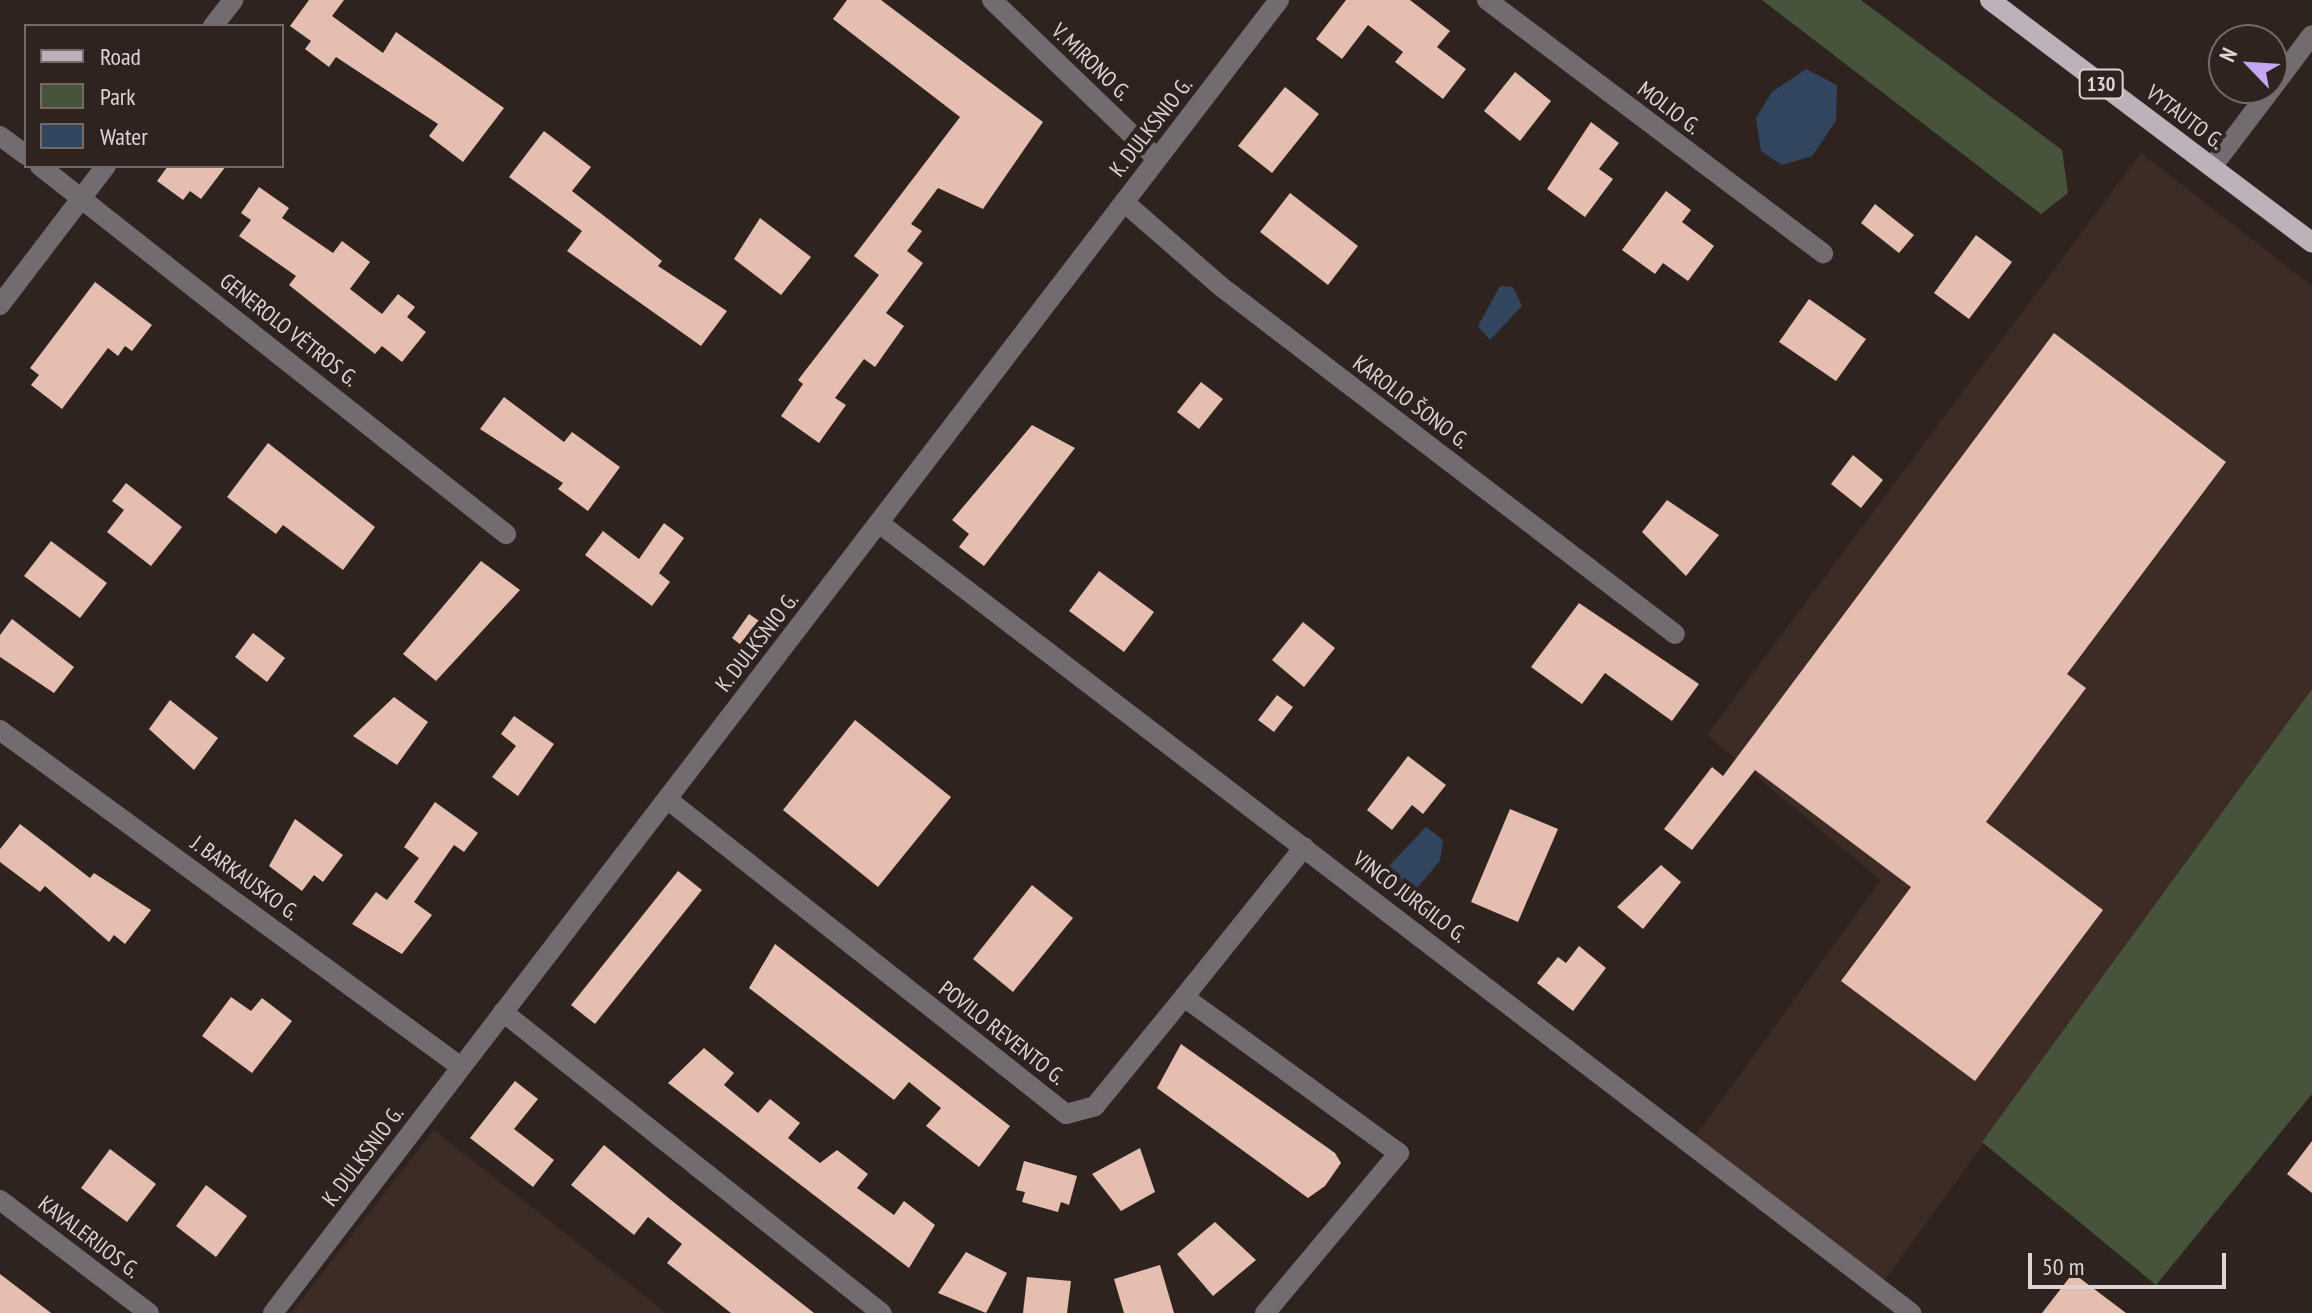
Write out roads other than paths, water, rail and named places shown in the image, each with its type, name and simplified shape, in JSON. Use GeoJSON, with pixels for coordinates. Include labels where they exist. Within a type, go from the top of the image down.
{"type":"FeatureCollection","features":[{"type":"Feature","properties":{"kind":"main road","name":"VYTAUTO G."},"geometry":{"type":"LineString","coordinates":[[1990,0],[2312,243]]}},
{"type":"Feature","properties":{"kind":"street"},"geometry":{"type":"LineString","coordinates":[[215,24],[233,0]]}},
{"type":"Feature","properties":{"kind":"street","name":"V. MIRONO G."},"geometry":{"type":"LineString","coordinates":[[992,0],[1157,159]]}},
{"type":"Feature","properties":{"kind":"street","name":"K. DULKSNIO G."},"geometry":{"type":"LineString","coordinates":[[273,1313],[1279,0]]}},
{"type":"Feature","properties":{"kind":"street","name":"MOLIO G."},"geometry":{"type":"LineString","coordinates":[[1487,0],[1823,253]]}},
{"type":"Feature","properties":{"kind":"street"},"geometry":{"type":"LineString","coordinates":[[2288,67],[2312,35]]}},
{"type":"Feature","properties":{"kind":"street"},"geometry":{"type":"LineString","coordinates":[[2212,167],[2260,104]]}},
{"type":"Feature","properties":{"kind":"street"},"geometry":{"type":"LineString","coordinates":[[0,136],[24,154]]}},
{"type":"Feature","properties":{"kind":"street","name":"GENEROLO VĖTROS G."},"geometry":{"type":"LineString","coordinates":[[43,168],[506,534]]}},
{"type":"Feature","properties":{"kind":"street"},"geometry":{"type":"LineString","coordinates":[[0,305],[104,168]]}},
{"type":"Feature","properties":{"kind":"street","name":"KAROLIO ŠONO G."},"geometry":{"type":"LineString","coordinates":[[1124,202],[1219,285],[1675,634]]}},
{"type":"Feature","properties":{"kind":"street","name":"VINCO JURGILO G."},"geometry":{"type":"LineString","coordinates":[[879,523],[1911,1313]]}},
{"type":"Feature","properties":{"kind":"street","name":"J. BARKAUSKO G."},"geometry":{"type":"LineString","coordinates":[[0,730],[461,1067]]}},
{"type":"Feature","properties":{"kind":"street","name":"POVILO REVENTO G."},"geometry":{"type":"LineString","coordinates":[[667,799],[1066,1114],[1095,1106],[1184,997]]}},
{"type":"Feature","properties":{"kind":"street"},"geometry":{"type":"LineString","coordinates":[[1265,1313],[1399,1153],[1184,997],[1304,847]]}},
{"type":"Feature","properties":{"kind":"street"},"geometry":{"type":"LineString","coordinates":[[503,1012],[882,1313]]}},
{"type":"Feature","properties":{"kind":"street","name":"KAVALERIJOS G."},"geometry":{"type":"LineString","coordinates":[[0,1200],[149,1313]]}},
{"type":"Feature","properties":{"kind":"water"},"geometry":{"type":"Polygon","coordinates":[[[1806,69],[1837,85],[1836,121],[1812,156],[1782,165],[1761,151],[1756,118],[1772,92],[1806,69]]]}},
{"type":"Feature","properties":{"kind":"water"},"geometry":{"type":"Polygon","coordinates":[[[1500,286],[1513,287],[1522,306],[1490,340],[1478,326],[1500,286]]]}},
{"type":"Feature","properties":{"kind":"water"},"geometry":{"type":"Polygon","coordinates":[[[1426,827],[1443,840],[1440,861],[1411,895],[1387,887],[1384,871],[1426,827]]]}}]}
